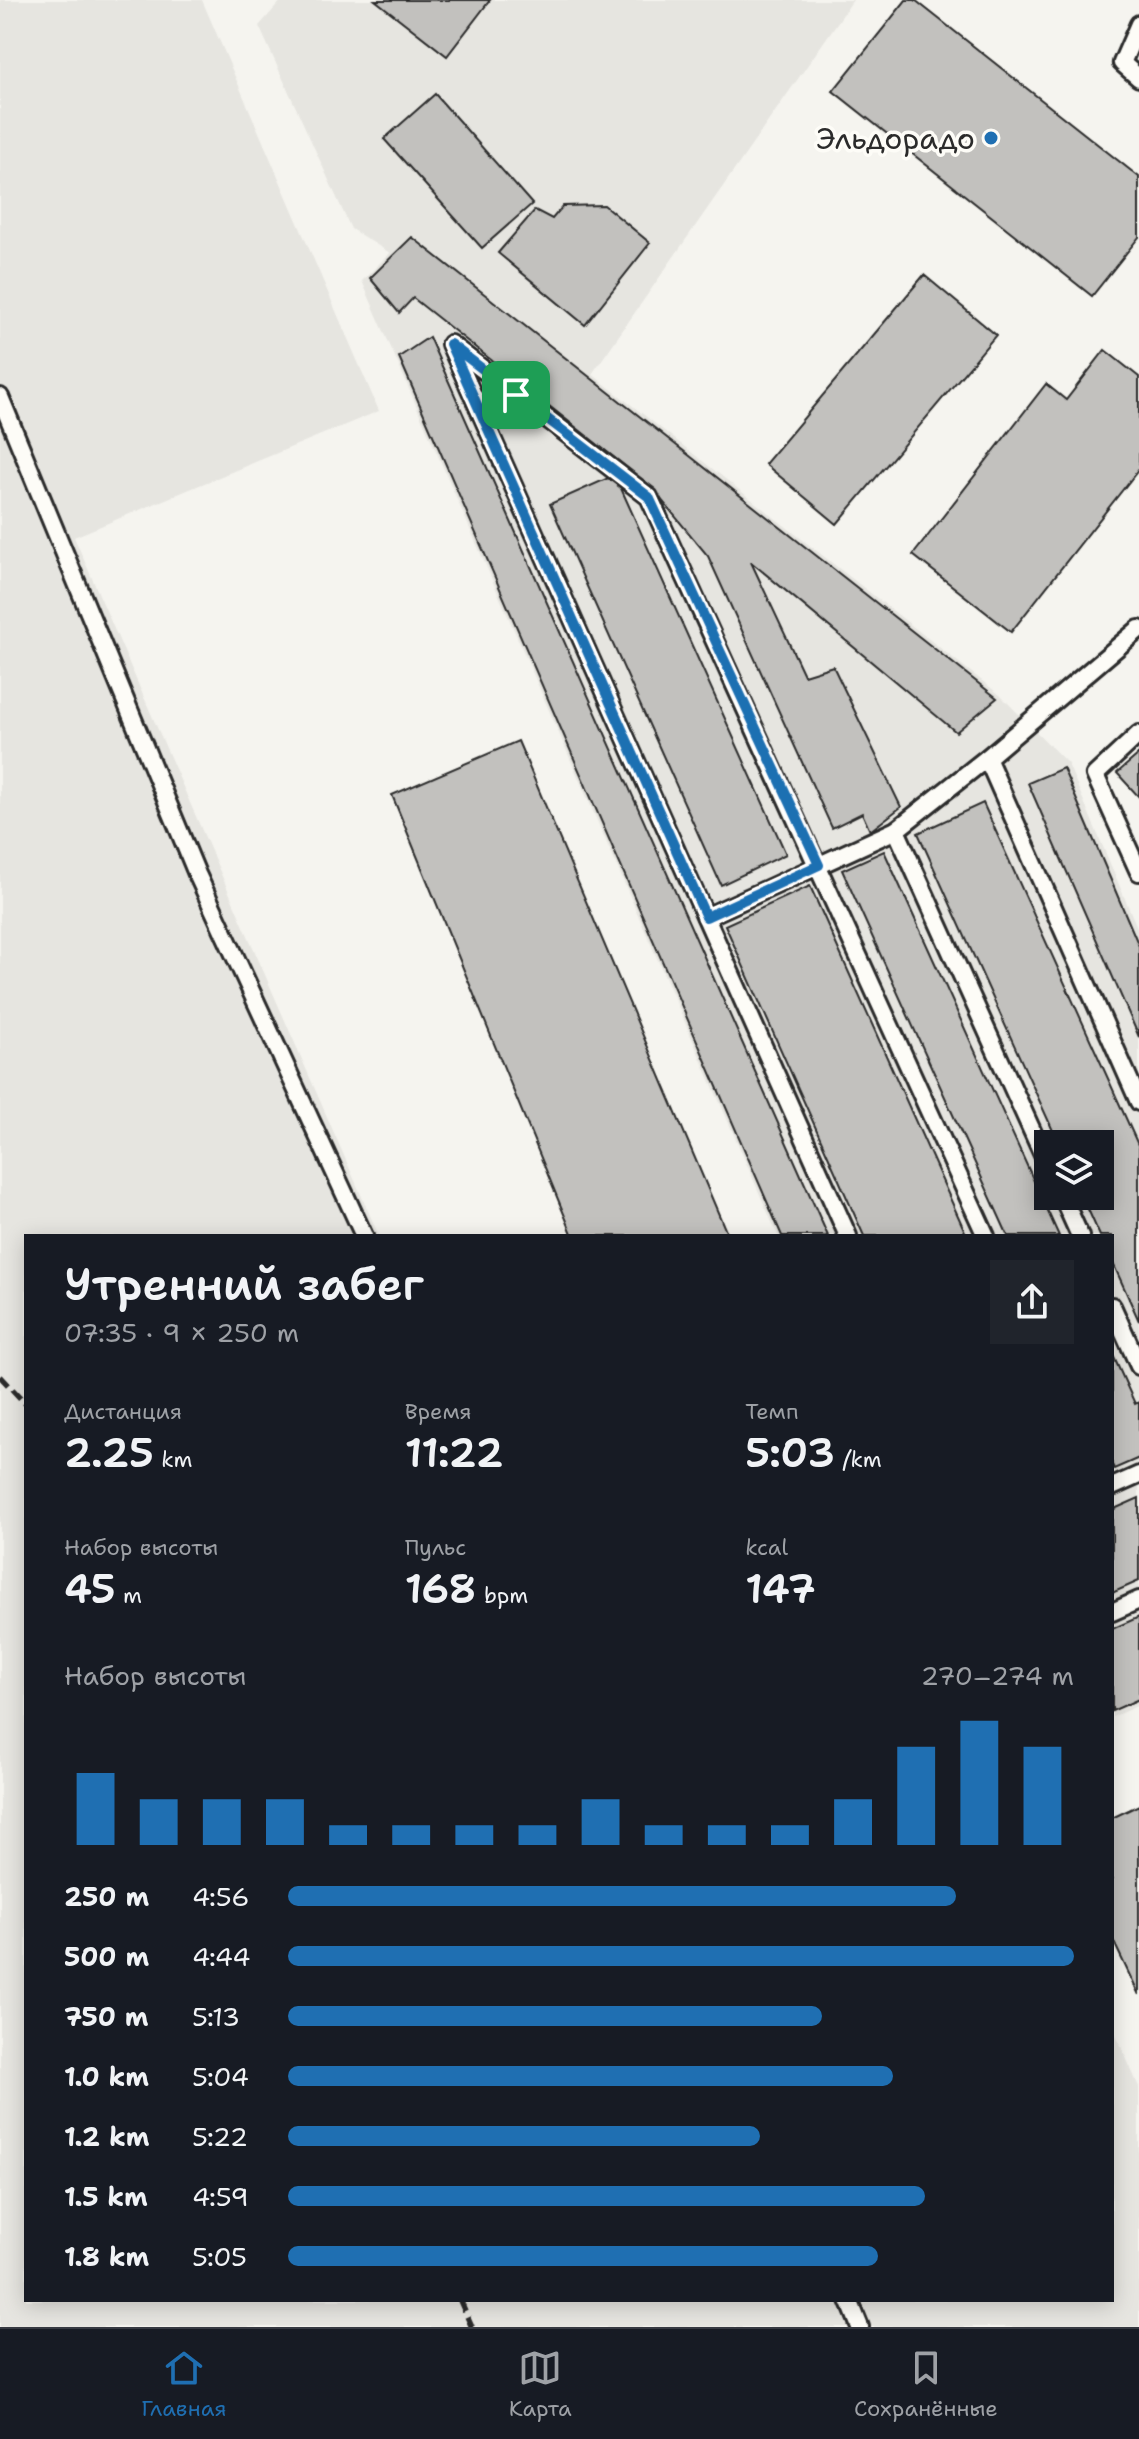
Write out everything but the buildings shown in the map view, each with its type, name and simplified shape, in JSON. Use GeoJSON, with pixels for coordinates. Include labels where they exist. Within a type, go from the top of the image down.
{"type":"FeatureCollection","features":[{"type":"Feature","properties":{"kind":"lane"},"geometry":{"type":"LineString","coordinates":[[1139,24],[1122,63],[1139,78]]}},
{"type":"Feature","properties":{"kind":"lane"},"geometry":{"type":"LineString","coordinates":[[847,1234],[450,344],[649,497],[985,1234]]}},
{"type":"Feature","properties":{"kind":"lane"},"geometry":{"type":"LineString","coordinates":[[0,397],[197,874],[363,1234]]}},
{"type":"Feature","properties":{"kind":"lane"},"geometry":{"type":"LineString","coordinates":[[706,917],[896,830],[987,758],[1139,629]]}},
{"type":"Feature","properties":{"kind":"lane"},"geometry":{"type":"LineString","coordinates":[[1139,734],[1095,775],[1139,872]]}},
{"type":"Feature","properties":{"kind":"lane"},"geometry":{"type":"LineString","coordinates":[[987,758],[1139,1102]]}},
{"type":"Feature","properties":{"kind":"lane"},"geometry":{"type":"LineString","coordinates":[[896,830],[1034,1135]]}},
{"type":"Feature","properties":{"kind":"lane"},"geometry":{"type":"LineString","coordinates":[[1068,1210],[1079,1234]]}},
{"type":"Feature","properties":{"kind":"lane"},"geometry":{"type":"LineString","coordinates":[[1114,1310],[1139,1366]]}},
{"type":"Feature","properties":{"kind":"lane"},"geometry":{"type":"LineString","coordinates":[[1114,1486],[1139,1475]]}},
{"type":"Feature","properties":{"kind":"lane"},"geometry":{"type":"LineString","coordinates":[[1114,1611],[1139,1600]]}},
{"type":"Feature","properties":{"kind":"lane"},"geometry":{"type":"LineString","coordinates":[[850,2302],[860,2327]]}},
{"type":"Feature","properties":{"kind":"shaded area"},"geometry":{"type":"Polygon","coordinates":[[[0,0],[202,0],[379,411],[74,537],[378,1234],[24,1234],[24,2302],[1114,2302],[1114,2031],[1139,2087],[1139,2327],[0,2327],[0,0]]]}},
{"type":"Feature","properties":{"kind":"shaded area"},"geometry":{"type":"Polygon","coordinates":[[[282,0],[853,0],[592,374],[1000,695],[1068,764],[1139,932],[1139,1705],[1114,1716],[1114,1234],[777,1234],[362,281],[390,253],[351,229],[259,26],[282,0]]]}},
{"type":"Feature","properties":{"kind":"railway"},"geometry":{"type":"LineString","coordinates":[[0,1376],[24,1402]]}},
{"type":"Feature","properties":{"kind":"railway"},"geometry":{"type":"LineString","coordinates":[[461,2302],[472,2327]]}},
{"type":"Feature","properties":{"kind":"place","name":"Эльдорадо"},"geometry":{"type":"Point","coordinates":[991,138]}},
{"type":"Feature","properties":{"kind":"route"},"geometry":{"type":"LineString","coordinates":[[450,344],[516,395],[649,497],[819,865],[706,917],[450,344]]}}]}
